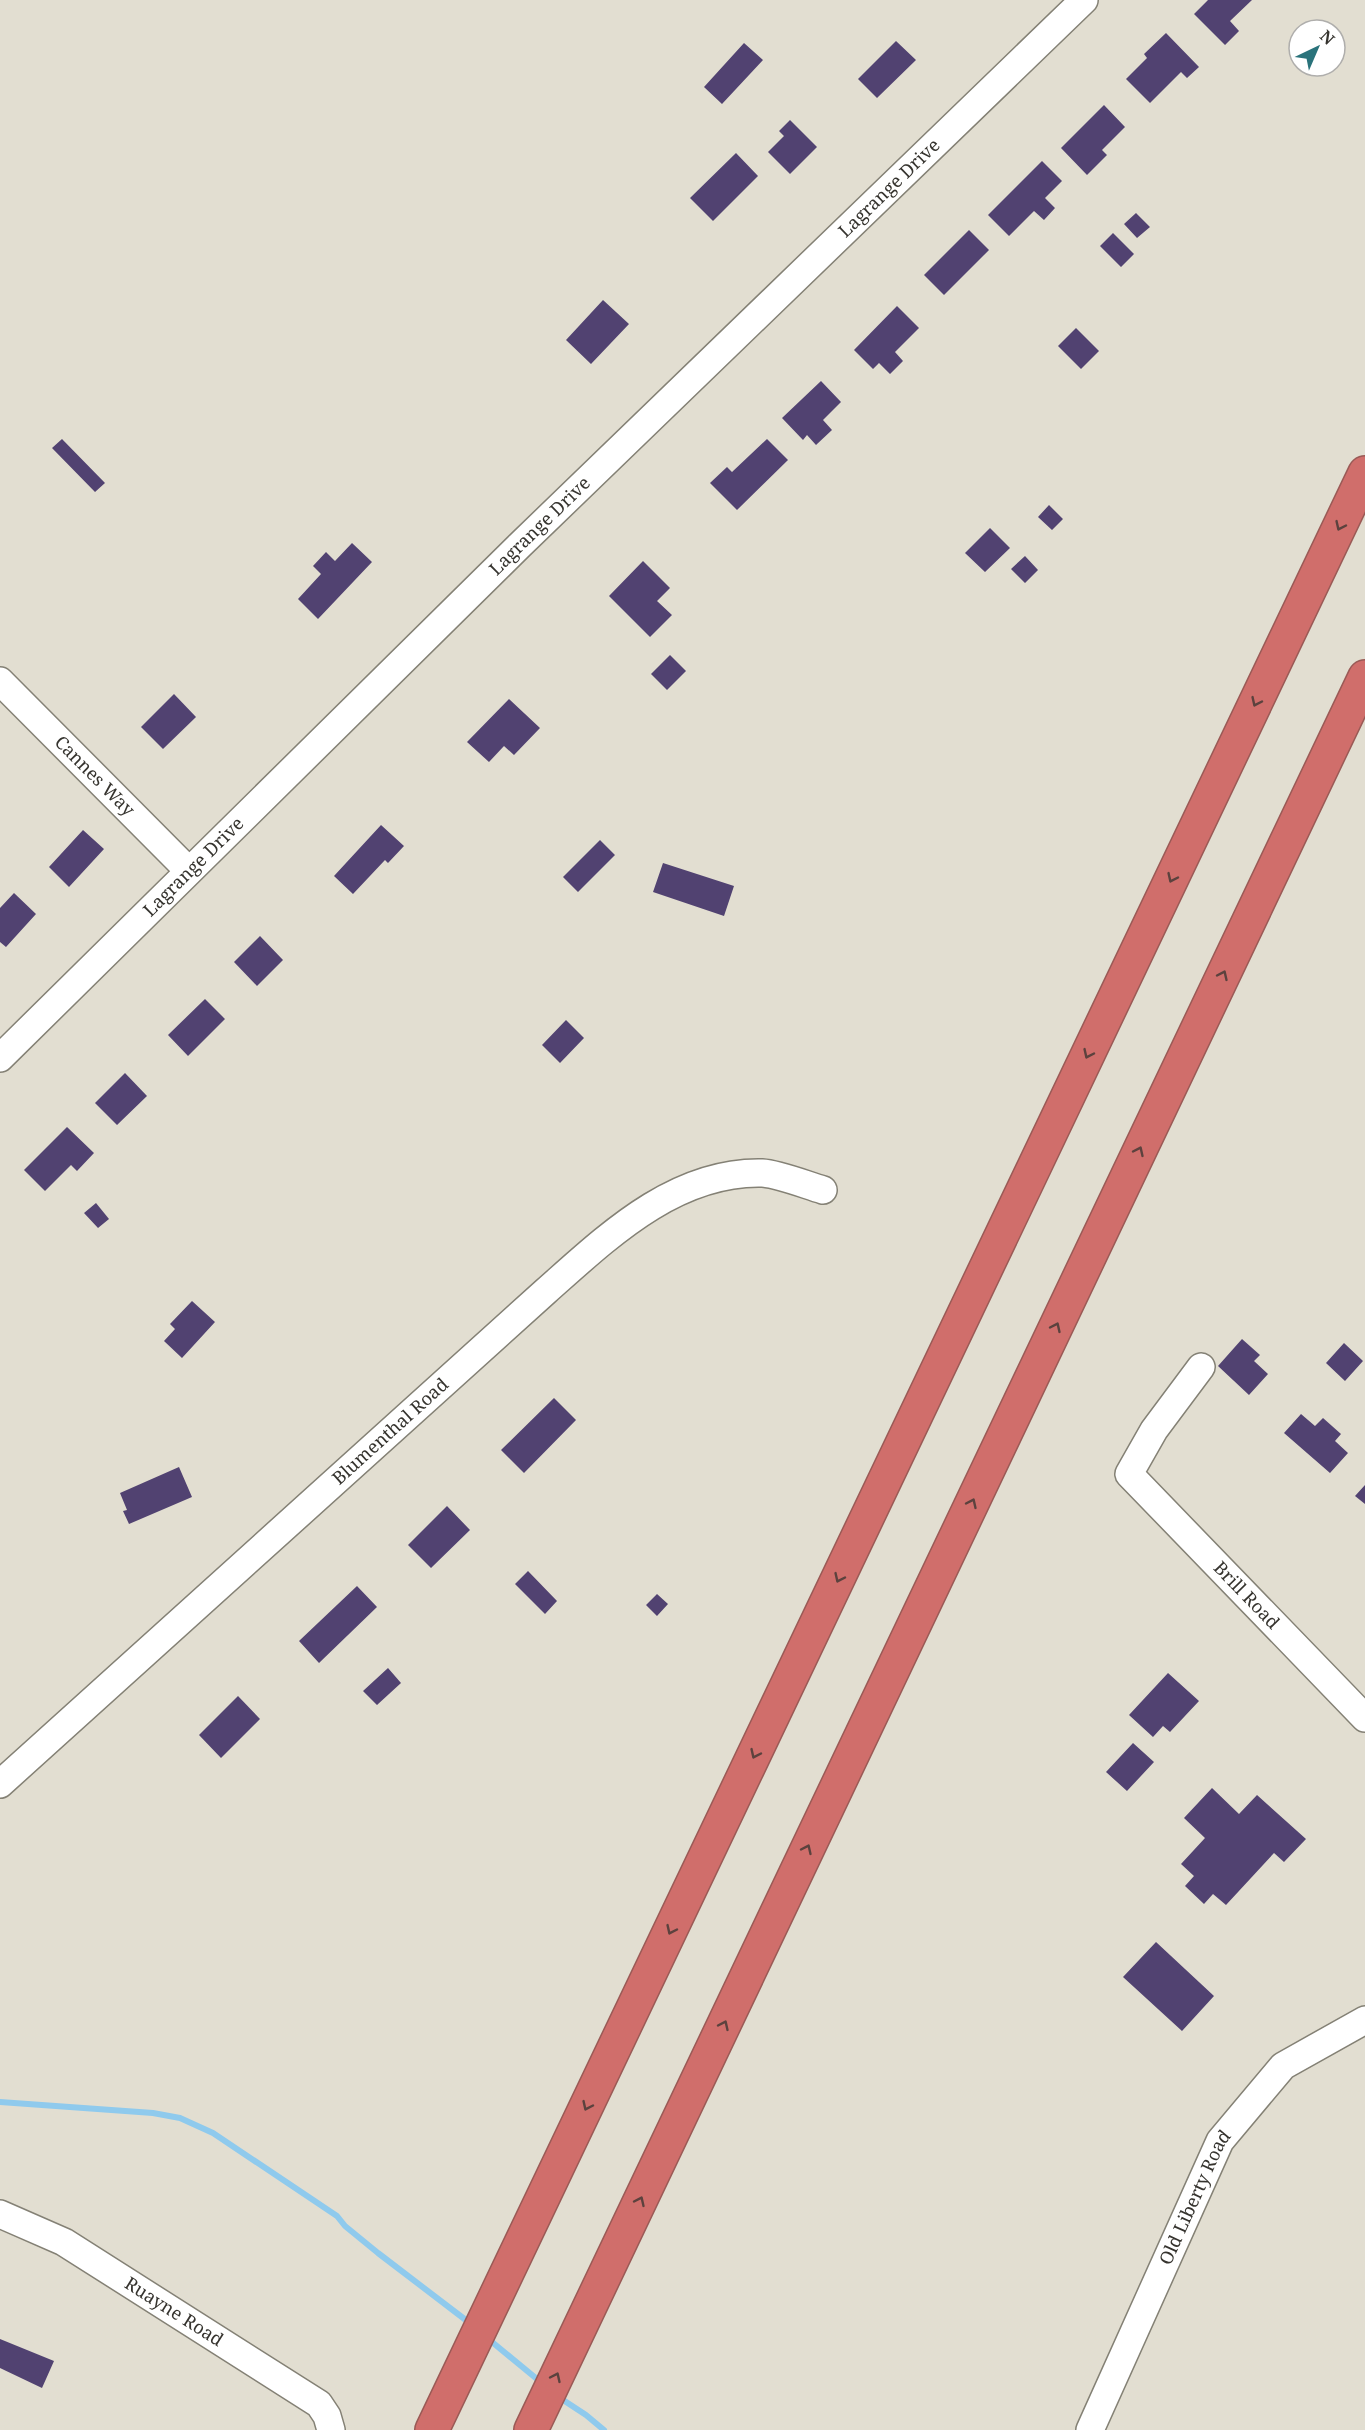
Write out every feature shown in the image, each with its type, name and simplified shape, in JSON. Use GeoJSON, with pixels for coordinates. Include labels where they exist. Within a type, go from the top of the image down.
{"type":"FeatureCollection","features":[{"type":"Feature","properties":{"kind":"highway"},"geometry":{"type":"LineString","coordinates":[[432,2430],[1365,473]]}},
{"type":"Feature","properties":{"kind":"highway"},"geometry":{"type":"LineString","coordinates":[[531,2430],[1365,677]]}},
{"type":"Feature","properties":{"kind":"street","name":"Lagrange Drive"},"geometry":{"type":"LineString","coordinates":[[0,1058],[188,870],[520,545],[1084,0]]}},
{"type":"Feature","properties":{"kind":"street","name":"Cannes Way"},"geometry":{"type":"LineString","coordinates":[[0,681],[188,870]]}},
{"type":"Feature","properties":{"kind":"street","name":"Blumenthal Road"},"geometry":{"type":"LineString","coordinates":[[0,1784],[546,1291],[625,1224],[669,1196],[692,1186],[727,1177],[763,1173],[823,1190]]}},
{"type":"Feature","properties":{"kind":"street","name":"Brill Road"},"geometry":{"type":"LineString","coordinates":[[1201,1367],[1154,1430],[1129,1474],[1365,1718]]}},
{"type":"Feature","properties":{"kind":"street","name":"Old Liberty Road"},"geometry":{"type":"LineString","coordinates":[[1090,2430],[1220,2141],[1283,2066],[1365,2020]]}},
{"type":"Feature","properties":{"kind":"street","name":"Ruayne Road"},"geometry":{"type":"LineString","coordinates":[[0,2214],[64,2242],[319,2404],[327,2416],[331,2430]]}},
{"type":"Feature","properties":{"kind":"building"},"geometry":{"type":"Polygon","coordinates":[[[1208,0],[1252,0],[1230,21],[1239,31],[1225,45],[1194,14],[1208,0]]]}},
{"type":"Feature","properties":{"kind":"building"},"geometry":{"type":"Polygon","coordinates":[[[1166,33],[1199,67],[1187,78],[1181,72],[1150,103],[1126,79],[1147,58],[1144,54],[1166,33]]]}},
{"type":"Feature","properties":{"kind":"building"},"geometry":{"type":"Polygon","coordinates":[[[896,41],[916,60],[877,98],[858,79],[896,41]]]}},
{"type":"Feature","properties":{"kind":"building"},"geometry":{"type":"Polygon","coordinates":[[[744,43],[763,60],[722,104],[704,87],[744,43]]]}},
{"type":"Feature","properties":{"kind":"building"},"geometry":{"type":"Polygon","coordinates":[[[1104,105],[1125,127],[1102,150],[1107,155],[1087,175],[1061,148],[1104,105]]]}},
{"type":"Feature","properties":{"kind":"building"},"geometry":{"type":"Polygon","coordinates":[[[790,120],[817,147],[790,174],[768,152],[784,136],[779,131],[790,120]]]}},
{"type":"Feature","properties":{"kind":"building"},"geometry":{"type":"Polygon","coordinates":[[[736,153],[758,176],[713,221],[690,198],[736,153]]]}},
{"type":"Feature","properties":{"kind":"building"},"geometry":{"type":"Polygon","coordinates":[[[1042,161],[1062,181],[1045,198],[1055,208],[1044,220],[1034,211],[1009,236],[988,215],[1042,161]]]}},
{"type":"Feature","properties":{"kind":"building"},"geometry":{"type":"Polygon","coordinates":[[[1136,213],[1150,227],[1137,238],[1124,224],[1136,213]]]}},
{"type":"Feature","properties":{"kind":"building"},"geometry":{"type":"Polygon","coordinates":[[[969,230],[989,250],[944,295],[924,275],[969,230]]]}},
{"type":"Feature","properties":{"kind":"building"},"geometry":{"type":"Polygon","coordinates":[[[1113,233],[1134,254],[1121,267],[1100,246],[1113,233]]]}},
{"type":"Feature","properties":{"kind":"building"},"geometry":{"type":"Polygon","coordinates":[[[603,300],[629,324],[591,364],[566,340],[603,300]]]}},
{"type":"Feature","properties":{"kind":"building"},"geometry":{"type":"Polygon","coordinates":[[[897,306],[919,328],[895,352],[903,361],[890,374],[879,363],[873,369],[854,350],[897,306]]]}},
{"type":"Feature","properties":{"kind":"building"},"geometry":{"type":"Polygon","coordinates":[[[1076,328],[1099,351],[1081,369],[1058,346],[1076,328]]]}},
{"type":"Feature","properties":{"kind":"building"},"geometry":{"type":"Polygon","coordinates":[[[821,381],[841,402],[823,420],[832,430],[816,445],[807,435],[803,440],[782,418],[821,381]]]}},
{"type":"Feature","properties":{"kind":"building"},"geometry":{"type":"Polygon","coordinates":[[[62,439],[105,483],[95,492],[52,448],[62,439]]]}},
{"type":"Feature","properties":{"kind":"building"},"geometry":{"type":"Polygon","coordinates":[[[767,439],[788,460],[737,510],[710,483],[727,467],[732,472],[767,439]]]}},
{"type":"Feature","properties":{"kind":"building"},"geometry":{"type":"Polygon","coordinates":[[[1049,505],[1063,519],[1052,530],[1038,517],[1049,505]]]}},
{"type":"Feature","properties":{"kind":"building"},"geometry":{"type":"Polygon","coordinates":[[[990,528],[1010,548],[985,572],[965,553],[990,528]]]}},
{"type":"Feature","properties":{"kind":"building"},"geometry":{"type":"Polygon","coordinates":[[[352,543],[372,562],[318,619],[298,599],[321,574],[313,566],[326,552],[335,561],[352,543]]]}},
{"type":"Feature","properties":{"kind":"building"},"geometry":{"type":"Polygon","coordinates":[[[1025,556],[1038,570],[1025,583],[1011,569],[1025,556]]]}},
{"type":"Feature","properties":{"kind":"building"},"geometry":{"type":"Polygon","coordinates":[[[643,561],[670,588],[657,601],[672,615],[650,637],[609,596],[643,561]]]}},
{"type":"Feature","properties":{"kind":"building"},"geometry":{"type":"Polygon","coordinates":[[[670,655],[686,671],[667,690],[651,674],[670,655]]]}},
{"type":"Feature","properties":{"kind":"building"},"geometry":{"type":"Polygon","coordinates":[[[174,694],[196,717],[163,749],[141,727],[174,694]]]}},
{"type":"Feature","properties":{"kind":"building"},"geometry":{"type":"Polygon","coordinates":[[[509,699],[540,728],[514,755],[504,746],[489,762],[467,742],[509,699]]]}},
{"type":"Feature","properties":{"kind":"building"},"geometry":{"type":"Polygon","coordinates":[[[381,825],[404,846],[388,863],[385,860],[353,894],[334,876],[381,825]]]}},
{"type":"Feature","properties":{"kind":"building"},"geometry":{"type":"Polygon","coordinates":[[[83,830],[104,849],[69,887],[49,867],[83,830]]]}},
{"type":"Feature","properties":{"kind":"building"},"geometry":{"type":"Polygon","coordinates":[[[600,840],[615,855],[578,892],[563,877],[600,840]]]}},
{"type":"Feature","properties":{"kind":"building"},"geometry":{"type":"Polygon","coordinates":[[[663,863],[734,886],[724,916],[653,892],[663,863]]]}},
{"type":"Feature","properties":{"kind":"building"},"geometry":{"type":"Polygon","coordinates":[[[14,893],[36,914],[6,947],[0,942],[0,908],[14,893]]]}},
{"type":"Feature","properties":{"kind":"building"},"geometry":{"type":"Polygon","coordinates":[[[260,936],[283,960],[257,986],[234,962],[260,936]]]}},
{"type":"Feature","properties":{"kind":"building"},"geometry":{"type":"Polygon","coordinates":[[[205,999],[225,1019],[188,1056],[168,1035],[205,999]]]}},
{"type":"Feature","properties":{"kind":"building"},"geometry":{"type":"Polygon","coordinates":[[[566,1020],[584,1038],[560,1063],[542,1045],[566,1020]]]}},
{"type":"Feature","properties":{"kind":"building"},"geometry":{"type":"Polygon","coordinates":[[[125,1073],[147,1096],[117,1125],[95,1103],[125,1073]]]}},
{"type":"Feature","properties":{"kind":"building"},"geometry":{"type":"Polygon","coordinates":[[[67,1127],[94,1153],[77,1171],[71,1165],[45,1191],[24,1170],[67,1127]]]}},
{"type":"Feature","properties":{"kind":"building"},"geometry":{"type":"Polygon","coordinates":[[[96,1203],[109,1219],[98,1228],[84,1213],[96,1203]]]}},
{"type":"Feature","properties":{"kind":"building"},"geometry":{"type":"Polygon","coordinates":[[[192,1301],[215,1322],[182,1358],[164,1341],[175,1329],[170,1324],[192,1301]]]}},
{"type":"Feature","properties":{"kind":"building"},"geometry":{"type":"Polygon","coordinates":[[[1242,1339],[1260,1355],[1254,1361],[1268,1374],[1249,1395],[1218,1366],[1242,1339]]]}},
{"type":"Feature","properties":{"kind":"building"},"geometry":{"type":"Polygon","coordinates":[[[1344,1343],[1363,1361],[1345,1381],[1326,1363],[1344,1343]]]}},
{"type":"Feature","properties":{"kind":"building"},"geometry":{"type":"Polygon","coordinates":[[[554,1398],[576,1420],[524,1473],[501,1450],[554,1398]]]}},
{"type":"Feature","properties":{"kind":"building"},"geometry":{"type":"Polygon","coordinates":[[[1301,1414],[1315,1426],[1323,1418],[1341,1434],[1335,1441],[1348,1453],[1330,1473],[1284,1433],[1301,1414]]]}},
{"type":"Feature","properties":{"kind":"building"},"geometry":{"type":"Polygon","coordinates":[[[179,1467],[192,1497],[129,1524],[123,1511],[127,1510],[120,1493],[179,1467]]]}},
{"type":"Feature","properties":{"kind":"building"},"geometry":{"type":"Polygon","coordinates":[[[1365,1485],[1365,1504],[1355,1496],[1365,1485]]]}},
{"type":"Feature","properties":{"kind":"building"},"geometry":{"type":"Polygon","coordinates":[[[447,1506],[470,1530],[431,1568],[408,1545],[447,1506]]]}},
{"type":"Feature","properties":{"kind":"building"},"geometry":{"type":"Polygon","coordinates":[[[528,1571],[557,1601],[545,1614],[515,1584],[528,1571]]]}},
{"type":"Feature","properties":{"kind":"building"},"geometry":{"type":"Polygon","coordinates":[[[357,1586],[377,1607],[319,1663],[299,1641],[357,1586]]]}},
{"type":"Feature","properties":{"kind":"building"},"geometry":{"type":"Polygon","coordinates":[[[657,1594],[668,1604],[657,1616],[646,1605],[657,1594]]]}},
{"type":"Feature","properties":{"kind":"building"},"geometry":{"type":"Polygon","coordinates":[[[388,1668],[401,1683],[377,1705],[363,1691],[388,1668]]]}},
{"type":"Feature","properties":{"kind":"building"},"geometry":{"type":"Polygon","coordinates":[[[1168,1673],[1199,1701],[1170,1732],[1163,1726],[1153,1737],[1129,1715],[1168,1673]]]}},
{"type":"Feature","properties":{"kind":"building"},"geometry":{"type":"Polygon","coordinates":[[[238,1696],[260,1719],[221,1758],[199,1735],[238,1696]]]}},
{"type":"Feature","properties":{"kind":"building"},"geometry":{"type":"Polygon","coordinates":[[[1133,1743],[1154,1762],[1127,1791],[1106,1772],[1133,1743]]]}},
{"type":"Feature","properties":{"kind":"building"},"geometry":{"type":"Polygon","coordinates":[[[1212,1788],[1239,1814],[1257,1795],[1306,1839],[1284,1862],[1274,1853],[1226,1905],[1213,1894],[1204,1904],[1185,1886],[1194,1876],[1181,1864],[1205,1838],[1184,1818],[1212,1788]]]}},
{"type":"Feature","properties":{"kind":"building"},"geometry":{"type":"Polygon","coordinates":[[[1156,1942],[1214,1996],[1182,2031],[1123,1977],[1156,1942]]]}},
{"type":"Feature","properties":{"kind":"building"},"geometry":{"type":"Polygon","coordinates":[[[0,2339],[54,2361],[42,2388],[0,2368],[0,2339]]]}},
{"type":"Feature","properties":{"kind":"waterway"},"geometry":{"type":"LineString","coordinates":[[0,2102],[153,2113],[180,2118],[213,2133],[337,2216],[345,2226],[378,2253],[471,2324]]}},
{"type":"Feature","properties":{"kind":"waterway"},"geometry":{"type":"LineString","coordinates":[[486,2337],[543,2384]]}},
{"type":"Feature","properties":{"kind":"waterway"},"geometry":{"type":"LineString","coordinates":[[557,2396],[604,2430]]}}]}
